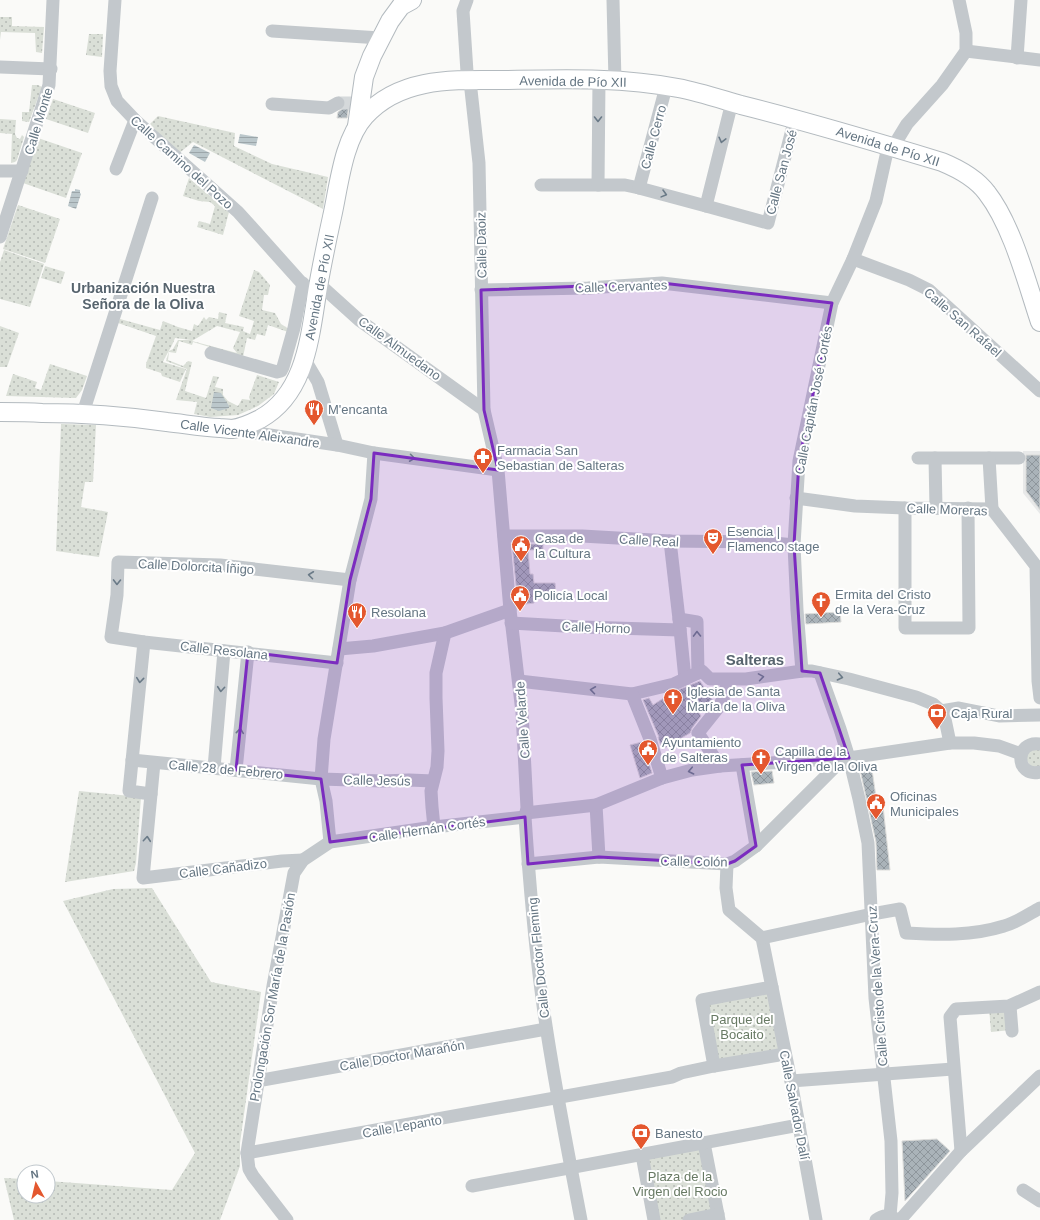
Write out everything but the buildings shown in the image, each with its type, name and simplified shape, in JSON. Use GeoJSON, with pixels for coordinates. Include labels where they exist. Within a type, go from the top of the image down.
{"type":"FeatureCollection","features":[{"type":"Feature","properties":{"kind":"main road"},"geometry":{"type":"LineString","coordinates":[[357,126],[356,103],[364,77],[380,38],[390,21],[402,6],[412,0]]}},
{"type":"Feature","properties":{"kind":"main road","name":"Avenida de Pío XII"},"geometry":{"type":"LineString","coordinates":[[232,429],[258,420],[270,413],[280,404],[290,391],[305,360],[312,289],[348,148],[357,126],[374,107],[388,98],[408,88],[430,82],[607,80],[679,88],[795,118],[942,162],[959,169],[987,192],[1001,215],[1011,237],[1040,322]]}},
{"type":"Feature","properties":{"kind":"main road","name":"Calle Vicente Aleixandre"},"geometry":{"type":"LineString","coordinates":[[0,412],[83,413],[232,429]]}},
{"type":"Feature","properties":{"kind":"street","name":"Calle Monte"},"geometry":{"type":"LineString","coordinates":[[0,238],[49,85],[54,0]]}},
{"type":"Feature","properties":{"kind":"street","name":"Calle Camino del Pozo"},"geometry":{"type":"LineString","coordinates":[[115,0],[110,71],[111,86],[117,101],[135,120],[238,212],[312,289]]}},
{"type":"Feature","properties":{"kind":"street","name":"Calle Daoiz"},"geometry":{"type":"LineString","coordinates":[[467,0],[463,11],[468,72],[479,163],[484,410],[498,470],[504,536]]}},
{"type":"Feature","properties":{"kind":"street"},"geometry":{"type":"LineString","coordinates":[[598,185],[613,0]]}},
{"type":"Feature","properties":{"kind":"street"},"geometry":{"type":"LineString","coordinates":[[960,0],[966,33],[966,51],[1040,60]]}},
{"type":"Feature","properties":{"kind":"street"},"geometry":{"type":"LineString","coordinates":[[1017,58],[1021,0]]}},
{"type":"Feature","properties":{"kind":"street"},"geometry":{"type":"LineString","coordinates":[[272,32],[380,38]]}},
{"type":"Feature","properties":{"kind":"street","name":"Calle Capitán José Cortés"},"geometry":{"type":"LineString","coordinates":[[802,670],[796,610],[794,546],[799,461],[832,303],[853,259],[876,201],[891,147],[907,124],[942,85],[966,51]]}},
{"type":"Feature","properties":{"kind":"street"},"geometry":{"type":"LineString","coordinates":[[0,67],[51,69]]}},
{"type":"Feature","properties":{"kind":"street","name":"Calle Cerro"},"geometry":{"type":"LineString","coordinates":[[639,188],[666,86]]}},
{"type":"Feature","properties":{"kind":"street"},"geometry":{"type":"LineString","coordinates":[[541,185],[625,185],[706,206],[732,102]]}},
{"type":"Feature","properties":{"kind":"street"},"geometry":{"type":"LineString","coordinates":[[272,104],[329,108],[338,103]]}},
{"type":"Feature","properties":{"kind":"street","name":"Calle San José"},"geometry":{"type":"LineString","coordinates":[[706,206],[768,223],[795,118]]}},
{"type":"Feature","properties":{"kind":"street"},"geometry":{"type":"LineString","coordinates":[[116,169],[135,120]]}},
{"type":"Feature","properties":{"kind":"street"},"geometry":{"type":"LineString","coordinates":[[0,171],[22,171]]}},
{"type":"Feature","properties":{"kind":"street"},"geometry":{"type":"LineString","coordinates":[[83,413],[152,198]]}},
{"type":"Feature","properties":{"kind":"street","name":"Calle San Rafael"},"geometry":{"type":"LineString","coordinates":[[853,259],[909,280],[929,290],[1040,391]]}},
{"type":"Feature","properties":{"kind":"street","name":"Calle Cervantes"},"geometry":{"type":"LineString","coordinates":[[481,290],[588,288],[662,283],[832,303]]}},
{"type":"Feature","properties":{"kind":"street"},"geometry":{"type":"LineString","coordinates":[[211,353],[277,372],[280,371],[283,367],[294,328],[312,289]]}},
{"type":"Feature","properties":{"kind":"street","name":"Calle Almuedano"},"geometry":{"type":"LineString","coordinates":[[312,289],[359,320],[484,410]]}},
{"type":"Feature","properties":{"kind":"street"},"geometry":{"type":"LineString","coordinates":[[305,360],[318,382],[337,446]]}},
{"type":"Feature","properties":{"kind":"street","name":"Calle Vicente Aleixandre"},"geometry":{"type":"LineString","coordinates":[[232,429],[374,453],[498,470]]}},
{"type":"Feature","properties":{"kind":"street"},"geometry":{"type":"LineString","coordinates":[[302,860],[330,842],[326,801],[321,778],[324,739],[350,580],[371,499],[374,453]]}},
{"type":"Feature","properties":{"kind":"street"},"geometry":{"type":"LineString","coordinates":[[918,458],[1019,458]]}},
{"type":"Feature","properties":{"kind":"street"},"geometry":{"type":"LineString","coordinates":[[935,458],[936,508]]}},
{"type":"Feature","properties":{"kind":"street"},"geometry":{"type":"LineString","coordinates":[[989,458],[992,508]]}},
{"type":"Feature","properties":{"kind":"street","name":"Calle Moreras"},"geometry":{"type":"LineString","coordinates":[[796,498],[854,506],[905,508],[992,508],[1036,566],[1038,681],[1040,698]]}},
{"type":"Feature","properties":{"kind":"street"},"geometry":{"type":"LineString","coordinates":[[905,508],[905,628],[969,628],[968,508]]}},
{"type":"Feature","properties":{"kind":"street","name":"Calle Real"},"geometry":{"type":"LineString","coordinates":[[504,536],[582,536],[670,541],[764,542],[794,546]]}},
{"type":"Feature","properties":{"kind":"street","name":"Calle Velarde"},"geometry":{"type":"LineString","coordinates":[[504,536],[511,623],[522,712],[528,808],[525,815]]}},
{"type":"Feature","properties":{"kind":"street"},"geometry":{"type":"LineString","coordinates":[[670,541],[685,680]]}},
{"type":"Feature","properties":{"kind":"street","name":"Calle Dolorcita Íñigo"},"geometry":{"type":"LineString","coordinates":[[111,637],[117,595],[118,562],[220,565],[350,580]]}},
{"type":"Feature","properties":{"kind":"street"},"geometry":{"type":"LineString","coordinates":[[339,649],[373,646],[446,633],[510,610]]}},
{"type":"Feature","properties":{"kind":"street","name":"Calle Horno"},"geometry":{"type":"LineString","coordinates":[[511,623],[582,627],[679,624],[696,622],[698,673]]}},
{"type":"Feature","properties":{"kind":"street"},"geometry":{"type":"LineString","coordinates":[[434,827],[431,791],[437,767],[438,751],[436,673],[446,633]]}},
{"type":"Feature","properties":{"kind":"street","name":"Calle Resolana"},"geometry":{"type":"LineString","coordinates":[[111,637],[337,663]]}},
{"type":"Feature","properties":{"kind":"street"},"geometry":{"type":"LineString","coordinates":[[144,642],[129,791],[151,794],[154,763]]}},
{"type":"Feature","properties":{"kind":"street"},"geometry":{"type":"LineString","coordinates":[[214,768],[224,650]]}},
{"type":"Feature","properties":{"kind":"street"},"geometry":{"type":"LineString","coordinates":[[236,770],[248,652]]}},
{"type":"Feature","properties":{"kind":"street"},"geometry":{"type":"LineString","coordinates":[[519,681],[632,694],[674,684],[702,671],[710,679],[728,680],[746,679],[802,670],[849,679],[916,697],[933,704],[941,711],[945,718],[950,743]]}},
{"type":"Feature","properties":{"kind":"street","name":"Calle Cristo de la Vera-Cruz"},"geometry":{"type":"LineString","coordinates":[[820,673],[840,729],[847,758],[860,799],[868,843],[875,998],[892,1160],[892,1193],[896,1219]]}},
{"type":"Feature","properties":{"kind":"street"},"geometry":{"type":"LineString","coordinates":[[720,766],[698,733],[718,708],[723,699],[728,680]]}},
{"type":"Feature","properties":{"kind":"street"},"geometry":{"type":"LineString","coordinates":[[632,694],[650,740],[662,778]]}},
{"type":"Feature","properties":{"kind":"street"},"geometry":{"type":"LineString","coordinates":[[941,711],[959,708],[999,716],[1040,715]]}},
{"type":"Feature","properties":{"kind":"street","name":"Calle Hernán Cortés"},"geometry":{"type":"LineString","coordinates":[[330,842],[596,805],[662,778],[692,770],[720,766],[847,758],[950,743],[974,743],[999,746],[1021,754]]}},
{"type":"Feature","properties":{"kind":"street"},"geometry":{"type":"LineString","coordinates":[[1040,744],[1030,744],[1026,746],[1020,759],[1024,768],[1033,773],[1040,772]]}},
{"type":"Feature","properties":{"kind":"street","name":"Calle Colón"},"geometry":{"type":"LineString","coordinates":[[528,864],[599,857],[727,864],[735,861],[756,846],[847,758]]}},
{"type":"Feature","properties":{"kind":"street","name":"Calle 28 de Febrero"},"geometry":{"type":"LineString","coordinates":[[132,760],[321,778]]}},
{"type":"Feature","properties":{"kind":"street"},"geometry":{"type":"LineString","coordinates":[[742,765],[756,846]]}},
{"type":"Feature","properties":{"kind":"street","name":"Calle Jesús"},"geometry":{"type":"LineString","coordinates":[[321,778],[382,781],[433,781]]}},
{"type":"Feature","properties":{"kind":"street","name":"Calle Cañadizo"},"geometry":{"type":"LineString","coordinates":[[151,794],[143,878],[282,861],[302,860]]}},
{"type":"Feature","properties":{"kind":"street"},"geometry":{"type":"LineString","coordinates":[[596,805],[599,857]]}},
{"type":"Feature","properties":{"kind":"street","name":"Calle Doctor Fleming"},"geometry":{"type":"LineString","coordinates":[[525,815],[535,945],[546,1029],[581,1220]]}},
{"type":"Feature","properties":{"kind":"street","name":"Prolongación Sor María de la Pasión"},"geometry":{"type":"LineString","coordinates":[[287,1220],[253,1176],[249,1169],[247,1153],[257,1081],[294,873],[302,860]]}},
{"type":"Feature","properties":{"kind":"street"},"geometry":{"type":"LineString","coordinates":[[727,864],[726,888],[729,910],[762,938],[900,909],[906,933],[943,935],[969,934],[1006,926],[1040,908]]}},
{"type":"Feature","properties":{"kind":"street","name":"Calle Salvador Dalí"},"geometry":{"type":"LineString","coordinates":[[762,938],[786,1054],[816,1220]]}},
{"type":"Feature","properties":{"kind":"street"},"geometry":{"type":"LineString","coordinates":[[714,1066],[702,1000],[772,987]]}},
{"type":"Feature","properties":{"kind":"street"},"geometry":{"type":"LineString","coordinates":[[961,1151],[953,1069],[950,1017],[956,1009],[1010,1006],[1040,992]]}},
{"type":"Feature","properties":{"kind":"street"},"geometry":{"type":"LineString","coordinates":[[1010,1006],[1012,1031]]}},
{"type":"Feature","properties":{"kind":"street","name":"Calle Doctor Marañón"},"geometry":{"type":"LineString","coordinates":[[257,1081],[546,1029]]}},
{"type":"Feature","properties":{"kind":"street","name":"Calle Lepanto"},"geometry":{"type":"LineString","coordinates":[[247,1153],[558,1098],[672,1077],[681,1073],[714,1066],[786,1054]]}},
{"type":"Feature","properties":{"kind":"street"},"geometry":{"type":"LineString","coordinates":[[791,1081],[953,1069]]}},
{"type":"Feature","properties":{"kind":"street"},"geometry":{"type":"LineString","coordinates":[[876,1220],[884,1216],[896,1219],[961,1151],[1040,1076]]}},
{"type":"Feature","properties":{"kind":"street"},"geometry":{"type":"LineString","coordinates":[[472,1186],[799,1125]]}},
{"type":"Feature","properties":{"kind":"street"},"geometry":{"type":"LineString","coordinates":[[689,1220],[718,1217],[704,1143]]}},
{"type":"Feature","properties":{"kind":"street"},"geometry":{"type":"LineString","coordinates":[[642,1155],[654,1220]]}},
{"type":"Feature","properties":{"kind":"street"},"geometry":{"type":"LineString","coordinates":[[1023,1190],[1040,1201]]}},
{"type":"Feature","properties":{"kind":"highlighted area"},"geometry":{"type":"Polygon","coordinates":[[[662,283],[832,303],[799,461],[794,545],[802,671],[820,673],[849,758],[742,765],[756,846],[735,861],[727,864],[599,857],[528,864],[525,817],[330,842],[321,779],[236,770],[248,652],[337,663],[350,580],[371,499],[374,453],[498,470],[484,410],[481,290],[662,283]]]}},
{"type":"Feature","properties":{"kind":"shaded area"},"geometry":{"type":"Polygon","coordinates":[[[240,134],[258,137],[256,146],[238,143],[240,134]]]}},
{"type":"Feature","properties":{"kind":"shaded area"},"geometry":{"type":"Polygon","coordinates":[[[194,145],[210,153],[205,162],[189,153],[194,145]]]}},
{"type":"Feature","properties":{"kind":"shaded area"},"geometry":{"type":"Polygon","coordinates":[[[75,189],[80,190],[81,194],[76,209],[68,206],[72,191],[75,191],[75,189]]]}},
{"type":"Feature","properties":{"kind":"shaded area"},"geometry":{"type":"Polygon","coordinates":[[[214,392],[221,393],[229,408],[219,411],[211,408],[214,392]]]}},
{"type":"Feature","properties":{"kind":"shaded area"},"geometry":{"type":"Polygon","coordinates":[[[1023,451],[1040,451],[1040,514],[1023,493],[1023,451]]]}},
{"type":"Feature","properties":{"kind":"green space"},"geometry":{"type":"Polygon","coordinates":[[[0,17],[12,17],[12,26],[44,27],[42,53],[36,52],[35,33],[1,32],[0,40],[0,17]]]}},
{"type":"Feature","properties":{"kind":"green space"},"geometry":{"type":"Polygon","coordinates":[[[89,34],[103,34],[102,57],[86,55],[89,34]]]}},
{"type":"Feature","properties":{"kind":"green space"},"geometry":{"type":"Polygon","coordinates":[[[32,85],[42,87],[29,122],[22,121],[22,112],[29,112],[32,85]]]}},
{"type":"Feature","properties":{"kind":"green space"},"geometry":{"type":"Polygon","coordinates":[[[53,99],[95,113],[88,133],[46,119],[53,99]]]}},
{"type":"Feature","properties":{"kind":"green space"},"geometry":{"type":"Polygon","coordinates":[[[158,116],[235,133],[234,146],[272,164],[328,177],[323,209],[193,142],[178,154],[150,124],[158,116]]]}},
{"type":"Feature","properties":{"kind":"green space"},"geometry":{"type":"Polygon","coordinates":[[[0,119],[16,120],[15,134],[17,138],[20,139],[22,135],[24,137],[17,160],[15,162],[11,163],[12,134],[0,133],[0,119]]]}},
{"type":"Feature","properties":{"kind":"green space"},"geometry":{"type":"Polygon","coordinates":[[[38,138],[82,153],[66,198],[23,183],[38,138]]]}},
{"type":"Feature","properties":{"kind":"green space"},"geometry":{"type":"Polygon","coordinates":[[[189,178],[229,212],[223,235],[197,227],[199,221],[210,224],[215,206],[210,202],[199,201],[183,196],[189,178]]]}},
{"type":"Feature","properties":{"kind":"green space"},"geometry":{"type":"Polygon","coordinates":[[[18,205],[60,219],[45,263],[3,249],[18,205]]]}},
{"type":"Feature","properties":{"kind":"green space"},"geometry":{"type":"Polygon","coordinates":[[[4,250],[44,264],[30,307],[0,299],[0,262],[4,250]]]}},
{"type":"Feature","properties":{"kind":"green space"},"geometry":{"type":"Polygon","coordinates":[[[45,266],[65,272],[61,284],[41,278],[45,266]]]}},
{"type":"Feature","properties":{"kind":"green space"},"geometry":{"type":"Polygon","coordinates":[[[254,270],[259,272],[270,285],[268,295],[264,295],[262,310],[275,313],[281,324],[289,329],[288,332],[268,325],[265,336],[257,334],[255,340],[247,338],[243,357],[193,342],[192,345],[179,341],[176,353],[169,352],[168,360],[183,366],[188,361],[192,362],[185,391],[206,398],[213,376],[219,377],[215,387],[223,389],[223,395],[228,401],[238,406],[242,399],[250,400],[249,397],[257,375],[279,382],[274,394],[258,406],[238,415],[210,417],[194,414],[197,402],[176,400],[187,369],[166,361],[169,351],[173,349],[178,340],[191,340],[175,338],[163,362],[186,369],[180,382],[162,376],[161,373],[146,368],[156,336],[118,323],[120,319],[160,330],[163,321],[192,331],[194,324],[198,326],[204,317],[206,320],[209,317],[218,319],[219,312],[227,314],[225,323],[244,327],[243,331],[250,334],[254,321],[239,316],[254,270]],[[217,326],[192,341],[237,353],[233,348],[240,332],[217,326]]]}},
{"type":"Feature","properties":{"kind":"green space"},"geometry":{"type":"Polygon","coordinates":[[[0,326],[19,333],[7,367],[0,367],[0,326]]]}},
{"type":"Feature","properties":{"kind":"green space"},"geometry":{"type":"Polygon","coordinates":[[[50,364],[87,376],[82,390],[76,398],[6,396],[13,374],[37,382],[35,388],[41,390],[50,364]]]}},
{"type":"Feature","properties":{"kind":"green space"},"geometry":{"type":"Polygon","coordinates":[[[61,424],[96,425],[93,482],[85,482],[81,507],[108,512],[99,557],[56,551],[61,424]]]}},
{"type":"Feature","properties":{"kind":"green space"},"geometry":{"type":"Polygon","coordinates":[[[1040,747],[1040,769],[1032,770],[1024,754],[1040,747]]]}},
{"type":"Feature","properties":{"kind":"green space"},"geometry":{"type":"Polygon","coordinates":[[[79,791],[141,797],[136,863],[134,871],[65,882],[79,791]]]}},
{"type":"Feature","properties":{"kind":"green space"},"geometry":{"type":"Polygon","coordinates":[[[152,888],[211,982],[261,992],[240,1143],[240,1166],[220,1220],[14,1220],[4,1178],[16,1179],[16,1204],[56,1204],[56,1182],[172,1190],[195,1153],[63,901],[113,889],[152,888]]]}},
{"type":"Feature","properties":{"kind":"green space","name":"Parque del Bocaito"},"geometry":{"type":"Polygon","coordinates":[[[772,987],[785,1054],[714,1066],[702,1000],[772,987]]]}},
{"type":"Feature","properties":{"kind":"green space"},"geometry":{"type":"Polygon","coordinates":[[[1009,1006],[1011,1030],[991,1032],[989,1007],[1009,1006]]]}},
{"type":"Feature","properties":{"kind":"green space","name":"Plaza de la Virgen del Rocio"},"geometry":{"type":"Polygon","coordinates":[[[704,1143],[718,1214],[689,1220],[654,1220],[642,1155],[704,1143]]]}},
{"type":"Feature","properties":{"kind":"tunnel"},"geometry":{"type":"LineString","coordinates":[[338,103],[352,103]]}},
{"type":"Feature","properties":{"kind":"place","name":"M'encanta"},"geometry":{"type":"Point","coordinates":[314,426]}},
{"type":"Feature","properties":{"kind":"place","name":"Farmacia San Sebastian de Salteras"},"geometry":{"type":"Point","coordinates":[483,474]}},
{"type":"Feature","properties":{"kind":"place","name":"Esencia | Flamenco stage"},"geometry":{"type":"Point","coordinates":[713,555]}},
{"type":"Feature","properties":{"kind":"place","name":"Casa de la Cultura"},"geometry":{"type":"Point","coordinates":[521,562]}},
{"type":"Feature","properties":{"kind":"place","name":"Policía Local"},"geometry":{"type":"Point","coordinates":[520,612]}},
{"type":"Feature","properties":{"kind":"place","name":"Ermita del Cristo de la Vera-Cruz"},"geometry":{"type":"Point","coordinates":[821,618]}},
{"type":"Feature","properties":{"kind":"place","name":"Resolana"},"geometry":{"type":"Point","coordinates":[357,629]}},
{"type":"Feature","properties":{"kind":"place","name":"Iglesia de Santa María de la Oliva"},"geometry":{"type":"Point","coordinates":[673,715]}},
{"type":"Feature","properties":{"kind":"place","name":"Caja Rural"},"geometry":{"type":"Point","coordinates":[937,730]}},
{"type":"Feature","properties":{"kind":"place","name":"Ayuntamiento de Salteras"},"geometry":{"type":"Point","coordinates":[648,766]}},
{"type":"Feature","properties":{"kind":"place","name":"Capilla de la Virgen de la Oliva"},"geometry":{"type":"Point","coordinates":[761,775]}},
{"type":"Feature","properties":{"kind":"place","name":"Oficinas Municipales"},"geometry":{"type":"Point","coordinates":[876,820]}},
{"type":"Feature","properties":{"kind":"place","name":"Banesto"},"geometry":{"type":"Point","coordinates":[641,1150]}},
{"type":"Feature","properties":{"kind":"district","name":"Urbanización Nuestra Señora de la Oliva"},"geometry":{"type":"Point","coordinates":[143,296]}},
{"type":"Feature","properties":{"kind":"district","name":"Salteras"},"geometry":{"type":"Point","coordinates":[755,660]}}]}
